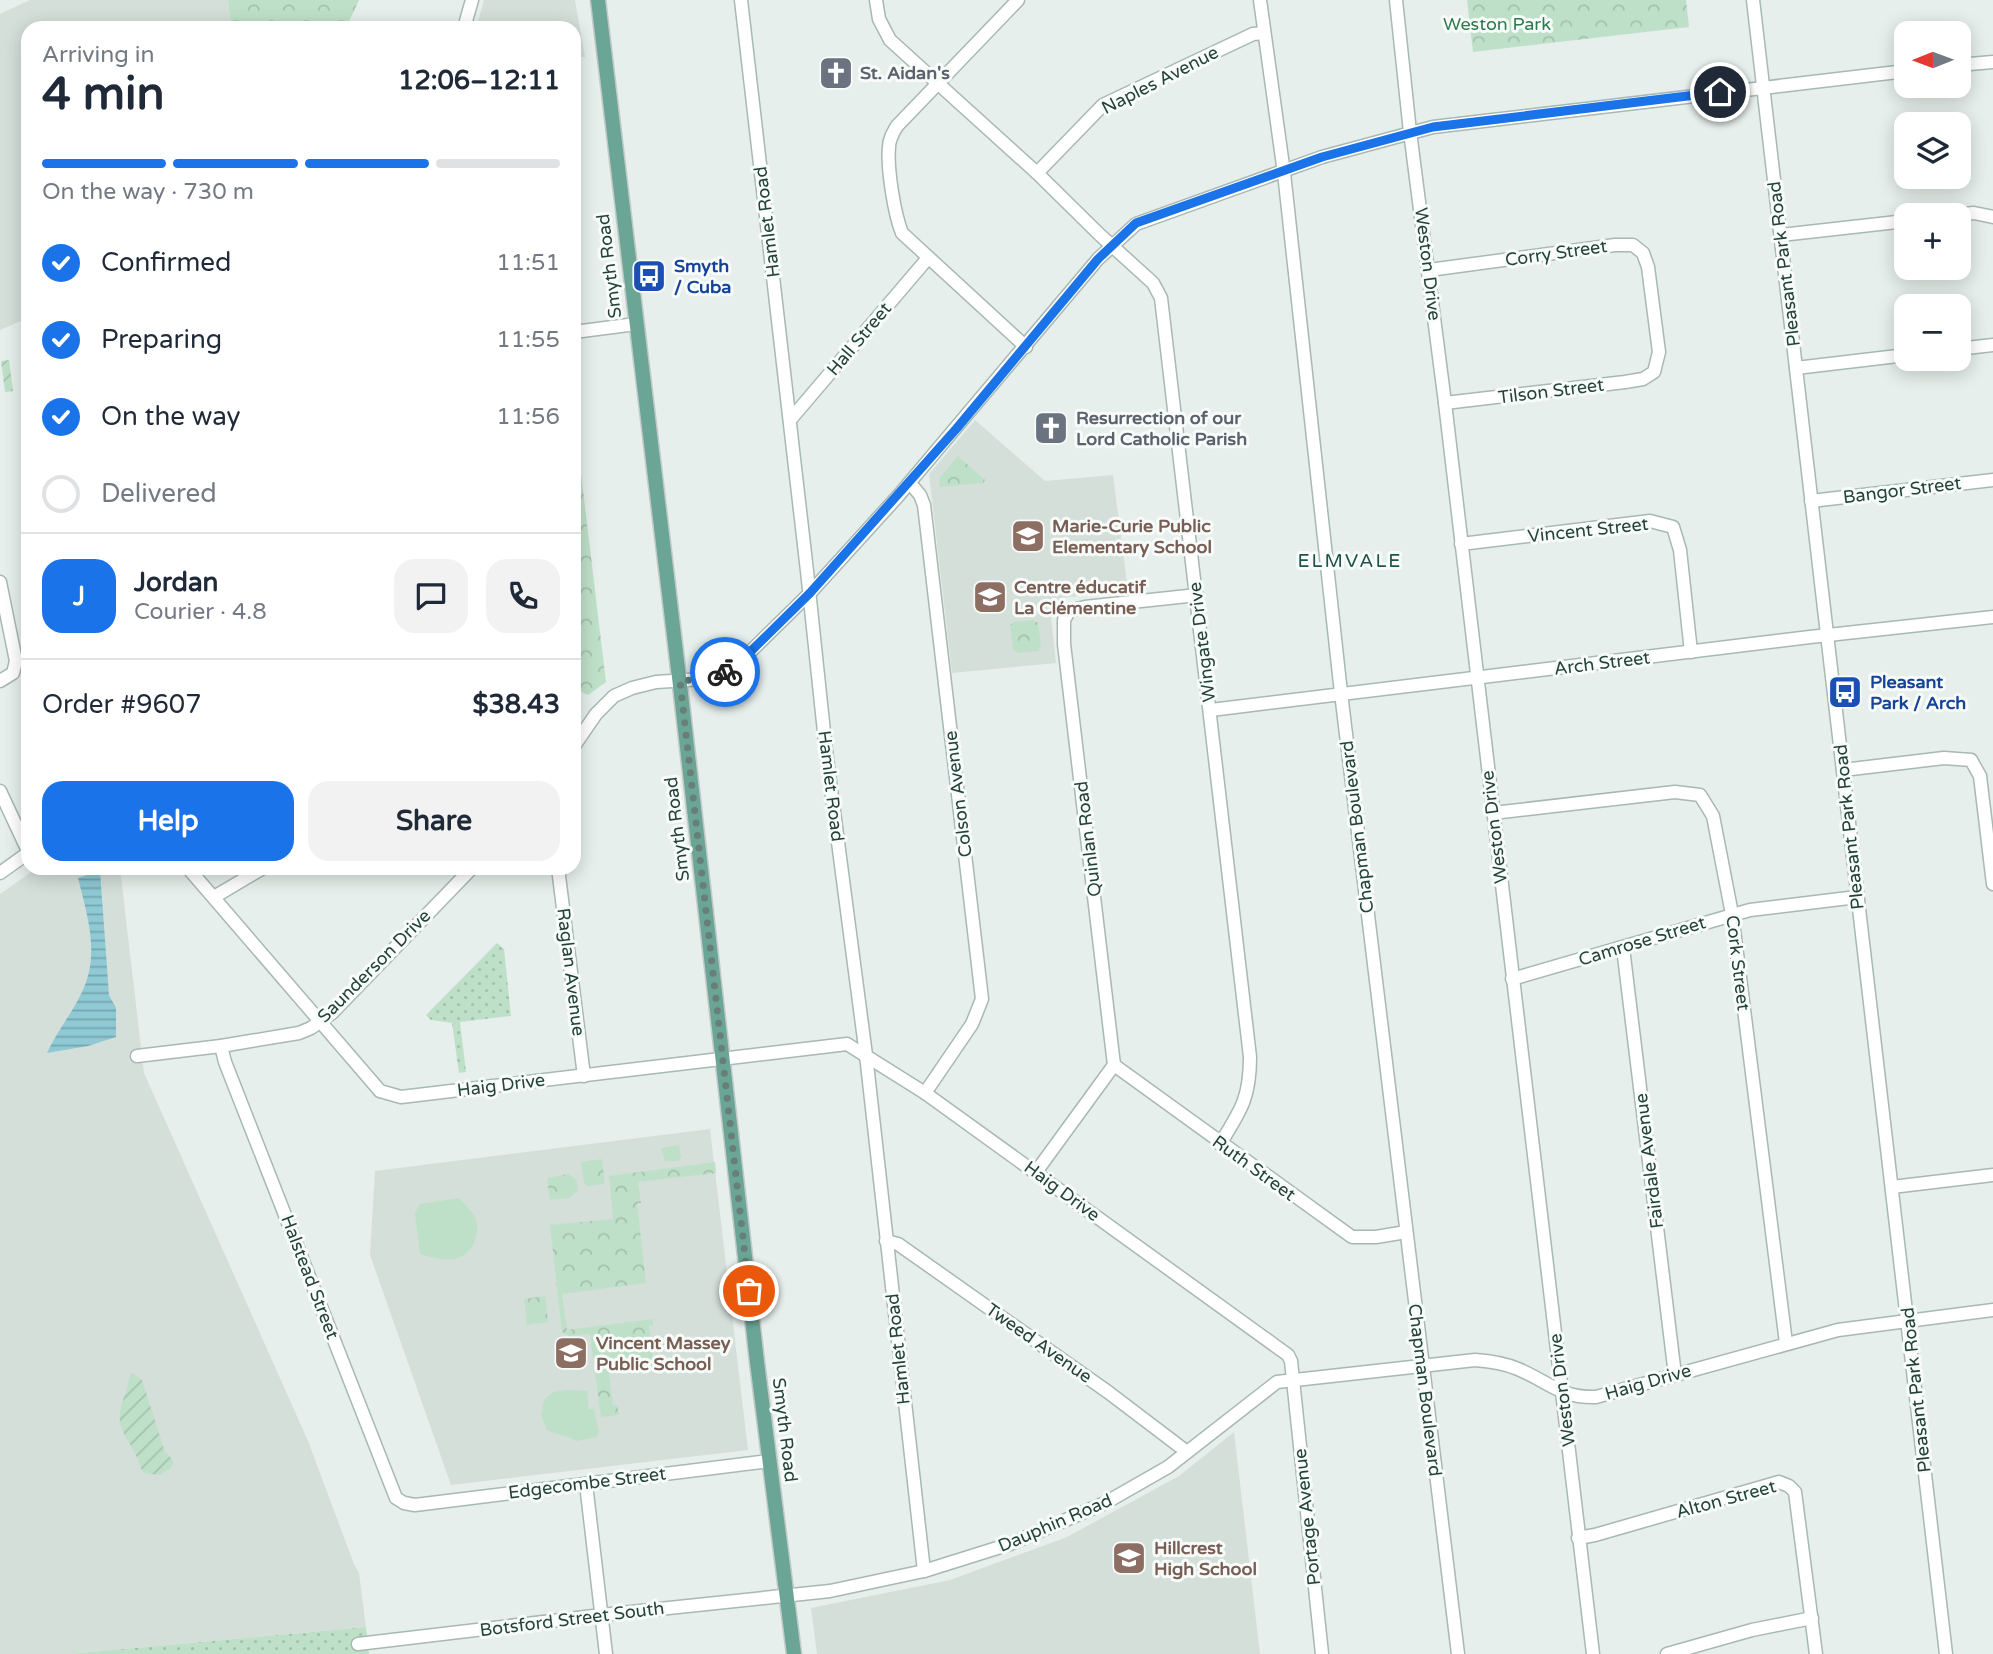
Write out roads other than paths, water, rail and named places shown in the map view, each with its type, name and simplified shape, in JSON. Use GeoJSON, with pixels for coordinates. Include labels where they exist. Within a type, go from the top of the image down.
{"type":"FeatureCollection","features":[{"type":"Feature","properties":{"kind":"main road","name":"Smyth Road"},"geometry":{"type":"LineString","coordinates":[[598,0],[680,681],[769,1461],[794,1654]]}},
{"type":"Feature","properties":{"kind":"street"},"geometry":{"type":"LineString","coordinates":[[466,21],[472,0]]}},
{"type":"Feature","properties":{"kind":"street","name":"Hamlet Road"},"geometry":{"type":"LineString","coordinates":[[741,0],[826,751],[866,1055],[924,1571]]}},
{"type":"Feature","properties":{"kind":"street","name":"Wingate Drive"},"geometry":{"type":"LineString","coordinates":[[876,0],[879,19],[890,40],[1153,283],[1161,298],[1250,1057],[1250,1082],[1244,1107],[1220,1144]]}},
{"type":"Feature","properties":{"kind":"street"},"geometry":{"type":"LineString","coordinates":[[1018,0],[897,126],[890,137],[888,150],[897,219],[902,233],[1026,347]]}},
{"type":"Feature","properties":{"kind":"street","name":"Chapman Boulevard"},"geometry":{"type":"LineString","coordinates":[[1261,0],[1284,173],[1341,693],[1458,1654]]}},
{"type":"Feature","properties":{"kind":"street","name":"Weston Drive"},"geometry":{"type":"LineString","coordinates":[[1396,0],[1593,1654]]}},
{"type":"Feature","properties":{"kind":"street","name":"Pleasant Park Road"},"geometry":{"type":"LineString","coordinates":[[1753,0],[1946,1654]]}},
{"type":"Feature","properties":{"kind":"street","name":"Naples Avenue"},"geometry":{"type":"LineString","coordinates":[[1037,173],[1103,105],[1253,34],[1264,33]]}},
{"type":"Feature","properties":{"kind":"street"},"geometry":{"type":"LineString","coordinates":[[1971,64],[1993,62]]}},
{"type":"Feature","properties":{"kind":"street"},"geometry":{"type":"LineString","coordinates":[[581,736],[596,714],[614,696],[656,682],[703,679],[726,672],[751,651],[810,593],[910,482],[1098,259],[1136,223],[1284,173],[1322,157],[1433,127],[1894,72]]}},
{"type":"Feature","properties":{"kind":"street"},"geometry":{"type":"LineString","coordinates":[[1971,213],[1993,217]]}},
{"type":"Feature","properties":{"kind":"street"},"geometry":{"type":"LineString","coordinates":[[1781,234],[1894,222]]}},
{"type":"Feature","properties":{"kind":"street","name":"Corry Street"},"geometry":{"type":"LineString","coordinates":[[1429,270],[1615,245],[1633,245],[1643,253],[1648,267],[1659,352],[1654,372]]}},
{"type":"Feature","properties":{"kind":"street","name":"Hall Street"},"geometry":{"type":"LineString","coordinates":[[790,420],[928,258]]}},
{"type":"Feature","properties":{"kind":"street"},"geometry":{"type":"LineString","coordinates":[[581,331],[636,324]]}},
{"type":"Feature","properties":{"kind":"street"},"geometry":{"type":"LineString","coordinates":[[1971,348],[1993,345]]}},
{"type":"Feature","properties":{"kind":"street"},"geometry":{"type":"LineString","coordinates":[[1796,368],[1894,356]]}},
{"type":"Feature","properties":{"kind":"street","name":"Tilson Street"},"geometry":{"type":"LineString","coordinates":[[1446,403],[1625,382],[1643,379],[1654,372]]}},
{"type":"Feature","properties":{"kind":"street","name":"Bangor Street"},"geometry":{"type":"LineString","coordinates":[[1811,501],[1993,480]]}},
{"type":"Feature","properties":{"kind":"street","name":"Colson Avenue"},"geometry":{"type":"LineString","coordinates":[[910,482],[920,495],[923,505],[982,999],[972,1024],[925,1093]]}},
{"type":"Feature","properties":{"kind":"street","name":"Vincent Street"},"geometry":{"type":"LineString","coordinates":[[1461,544],[1650,521],[1673,527],[1680,550],[1691,652]]}},
{"type":"Feature","properties":{"kind":"street"},"geometry":{"type":"LineString","coordinates":[[0,582],[16,661],[13,673],[0,681]]}},
{"type":"Feature","properties":{"kind":"street","name":"Quinlan Road"},"geometry":{"type":"LineString","coordinates":[[1114,1065],[1064,645],[1064,620],[1069,611],[1085,607],[1197,595]]}},
{"type":"Feature","properties":{"kind":"street","name":"Arch Street"},"geometry":{"type":"LineString","coordinates":[[1210,710],[1993,617]]}},
{"type":"Feature","properties":{"kind":"street"},"geometry":{"type":"LineString","coordinates":[[1843,771],[1944,758],[1971,760],[1980,776],[1993,884]]}},
{"type":"Feature","properties":{"kind":"street"},"geometry":{"type":"LineString","coordinates":[[0,791],[21,837]]}},
{"type":"Feature","properties":{"kind":"street","name":"Cork Street"},"geometry":{"type":"LineString","coordinates":[[1493,813],[1675,792],[1700,795],[1713,816],[1732,914],[1786,1343]]}},
{"type":"Feature","properties":{"kind":"street"},"geometry":{"type":"LineString","coordinates":[[0,873],[21,857]]}},
{"type":"Feature","properties":{"kind":"street","name":"Haig Drive"},"geometry":{"type":"LineString","coordinates":[[194,875],[316,1025],[380,1091],[401,1097],[847,1044],[925,1093],[1288,1355],[1291,1360],[1292,1381],[1475,1360],[1493,1361],[1518,1369],[1573,1397],[1596,1397],[1838,1330],[1993,1310]]}},
{"type":"Feature","properties":{"kind":"street"},"geometry":{"type":"LineString","coordinates":[[214,897],[251,875]]}},
{"type":"Feature","properties":{"kind":"street","name":"Saunderson Drive"},"geometry":{"type":"LineString","coordinates":[[137,1056],[299,1033],[316,1025],[332,1013],[465,875]]}},
{"type":"Feature","properties":{"kind":"street","name":"Raglan Avenue"},"geometry":{"type":"LineString","coordinates":[[559,875],[584,1076]]}},
{"type":"Feature","properties":{"kind":"street","name":"Camrose Street"},"geometry":{"type":"LineString","coordinates":[[1512,979],[1732,914],[1857,897]]}},
{"type":"Feature","properties":{"kind":"street","name":"Fairdale Avenue"},"geometry":{"type":"LineString","coordinates":[[1623,948],[1675,1375]]}},
{"type":"Feature","properties":{"kind":"street","name":"Halstead Street"},"geometry":{"type":"LineString","coordinates":[[221,1046],[396,1498],[404,1503]]}},
{"type":"Feature","properties":{"kind":"street"},"geometry":{"type":"LineString","coordinates":[[1036,1172],[1114,1065]]}},
{"type":"Feature","properties":{"kind":"street","name":"Ruth Street"},"geometry":{"type":"LineString","coordinates":[[1114,1065],[1352,1237],[1376,1237],[1406,1232]]}},
{"type":"Feature","properties":{"kind":"street"},"geometry":{"type":"LineString","coordinates":[[1892,1187],[1993,1175]]}},
{"type":"Feature","properties":{"kind":"street","name":"Tweed Avenue"},"geometry":{"type":"LineString","coordinates":[[886,1241],[898,1244],[1108,1392],[1187,1452]]}},
{"type":"Feature","properties":{"kind":"street","name":"Dauphin Road"},"geometry":{"type":"LineString","coordinates":[[786,1595],[830,1591],[924,1571],[1010,1544],[1105,1503],[1168,1466],[1269,1387],[1277,1382],[1292,1381]]}},
{"type":"Feature","properties":{"kind":"street","name":"Portage Avenue"},"geometry":{"type":"LineString","coordinates":[[1292,1381],[1322,1654]]}},
{"type":"Feature","properties":{"kind":"street","name":"Edgecombe Street"},"geometry":{"type":"LineString","coordinates":[[404,1503],[415,1505],[769,1461]]}},
{"type":"Feature","properties":{"kind":"street","name":"Alton Street"},"geometry":{"type":"LineString","coordinates":[[1578,1538],[1779,1482],[1789,1486],[1795,1492],[1816,1654]]}},
{"type":"Feature","properties":{"kind":"street"},"geometry":{"type":"LineString","coordinates":[[586,1484],[606,1654]]}},
{"type":"Feature","properties":{"kind":"street","name":"Botsford Street South"},"geometry":{"type":"LineString","coordinates":[[358,1644],[786,1595]]}},
{"type":"Feature","properties":{"kind":"street"},"geometry":{"type":"LineString","coordinates":[[1667,1654],[1752,1630],[1812,1618]]}},
{"type":"Feature","properties":{"kind":"water"},"geometry":{"type":"Polygon","coordinates":[[[100,875],[109,995],[116,1008],[116,1037],[88,1046],[47,1053],[80,996],[90,967],[91,937],[78,878],[100,875]]]}},
{"type":"Feature","properties":{"kind":"place","name":"St. Aidan's"},"geometry":{"type":"Point","coordinates":[836,73]}},
{"type":"Feature","properties":{"kind":"place","name":"Smyth / Cuba"},"geometry":{"type":"Point","coordinates":[649,276]}},
{"type":"Feature","properties":{"kind":"place","name":"Resurrection of our Lord Catholic Parish"},"geometry":{"type":"Point","coordinates":[1051,428]}},
{"type":"Feature","properties":{"kind":"place","name":"Marie-Curie Public Elementary School"},"geometry":{"type":"Point","coordinates":[1028,536]}},
{"type":"Feature","properties":{"kind":"place","name":"Centre éducatif La Clémentine"},"geometry":{"type":"Point","coordinates":[990,597]}},
{"type":"Feature","properties":{"kind":"place","name":"Pleasant Park / Arch"},"geometry":{"type":"Point","coordinates":[1845,692]}},
{"type":"Feature","properties":{"kind":"place","name":"Vincent Massey Public School"},"geometry":{"type":"Point","coordinates":[571,1353]}},
{"type":"Feature","properties":{"kind":"place","name":"Hillcrest High School"},"geometry":{"type":"Point","coordinates":[1129,1558]}},
{"type":"Feature","properties":{"kind":"district","name":"ELMVALE"},"geometry":{"type":"Point","coordinates":[1350,560]}},
{"type":"Feature","properties":{"kind":"park label","name":"Weston Park"},"geometry":{"type":"Point","coordinates":[1497,24]}}]}
